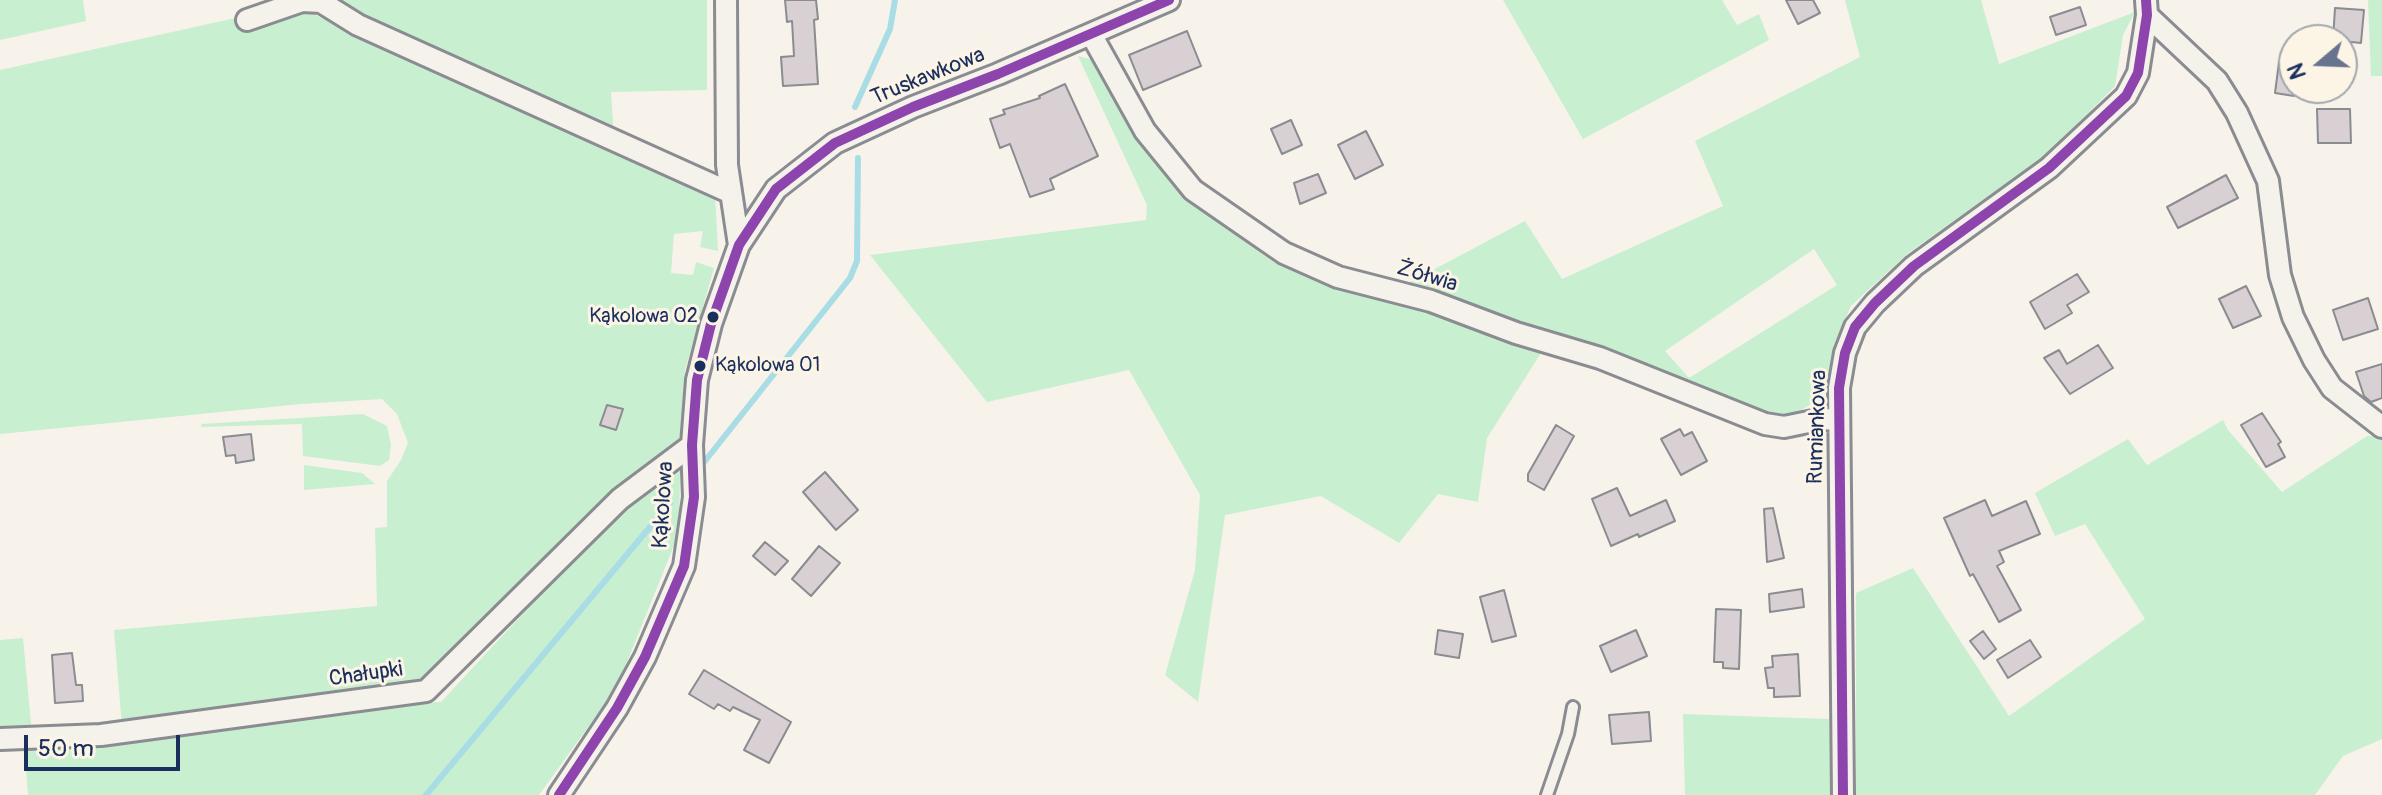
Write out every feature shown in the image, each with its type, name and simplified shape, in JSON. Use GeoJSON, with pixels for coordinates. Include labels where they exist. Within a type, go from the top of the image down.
{"type":"FeatureCollection","features":[{"type":"Feature","properties":{"kind":"street","name":"Kąkolowa"},"geometry":{"type":"LineString","coordinates":[[559,795],[617,708],[645,657],[684,566],[694,497],[692,445],[699,374],[711,324],[739,245],[727,165],[726,0]]}},
{"type":"Feature","properties":{"kind":"street","name":"Truskawkowa"},"geometry":{"type":"LineString","coordinates":[[739,245],[776,189],[835,143],[1169,0]]}},
{"type":"Feature","properties":{"kind":"street"},"geometry":{"type":"LineString","coordinates":[[247,20],[302,1],[321,2],[358,25],[731,193]]}},
{"type":"Feature","properties":{"kind":"street"},"geometry":{"type":"LineString","coordinates":[[2146,8],[2217,81],[2237,113],[2268,181],[2280,275],[2293,317],[2332,388],[2382,427]]}},
{"type":"Feature","properties":{"kind":"street","name":"Rumiankowa"},"geometry":{"type":"LineString","coordinates":[[1843,795],[1839,388],[1845,353],[1855,327],[1914,266],[2049,168],[2126,96],[2138,73],[2146,8]]}},
{"type":"Feature","properties":{"kind":"street","name":"Żółwia"},"geometry":{"type":"LineString","coordinates":[[1091,34],[1145,131],[1193,190],[1284,253],[1338,277],[1431,301],[1516,333],[1600,358],[1765,424],[1784,427],[1823,419],[1839,420]]}},
{"type":"Feature","properties":{"kind":"street","name":"Chałupki"},"geometry":{"type":"LineString","coordinates":[[0,739],[101,735],[426,691],[620,499],[692,445]]}},
{"type":"Feature","properties":{"kind":"lane"},"geometry":{"type":"LineString","coordinates":[[1547,795],[1568,734],[1573,707]]}},
{"type":"Feature","properties":{"kind":"green space"},"geometry":{"type":"Polygon","coordinates":[[[0,0],[83,0],[86,21],[0,40],[0,0]]]}},
{"type":"Feature","properties":{"kind":"green space"},"geometry":{"type":"Polygon","coordinates":[[[332,0],[707,0],[707,90],[611,92],[614,138],[332,0]]]}},
{"type":"Feature","properties":{"kind":"green space"},"geometry":{"type":"Polygon","coordinates":[[[1503,0],[1722,0],[1737,25],[1759,14],[1769,40],[1583,139],[1503,0]]]}},
{"type":"Feature","properties":{"kind":"green space"},"geometry":{"type":"Polygon","coordinates":[[[1845,0],[1981,0],[1999,64],[2135,12],[2123,35],[2115,86],[2048,154],[1907,254],[1851,306],[1834,344],[1824,397],[1781,421],[1399,288],[1525,221],[1562,279],[1723,206],[1695,141],[1860,57],[1845,0]],[[1814,249],[1665,351],[1689,378],[1837,285],[1814,249]]]}},
{"type":"Feature","properties":{"kind":"green space"},"geometry":{"type":"Polygon","coordinates":[[[2368,0],[2382,0],[2382,76],[2371,76],[2368,0]]]}},
{"type":"Feature","properties":{"kind":"green space"},"geometry":{"type":"Polygon","coordinates":[[[304,10],[715,194],[718,251],[700,247],[703,231],[674,234],[671,273],[693,275],[696,262],[714,268],[685,370],[683,441],[419,685],[122,726],[114,630],[377,606],[375,528],[387,527],[387,481],[408,443],[397,414],[382,399],[301,404],[0,434],[0,70],[240,17],[304,10]]]}},
{"type":"Feature","properties":{"kind":"green space"},"geometry":{"type":"Polygon","coordinates":[[[1078,56],[1093,60],[1123,113],[1183,196],[1273,262],[1326,286],[1415,309],[1541,353],[1487,438],[1478,502],[1438,494],[1399,543],[1321,496],[1225,515],[1198,702],[1165,675],[1195,570],[1200,495],[1129,370],[987,402],[870,255],[1146,220],[1147,205],[1078,56]]]}},
{"type":"Feature","properties":{"kind":"green space"},"geometry":{"type":"Polygon","coordinates":[[[363,414],[387,426],[391,445],[389,460],[380,466],[303,456],[302,424],[202,427],[201,424],[363,414]]]}},
{"type":"Feature","properties":{"kind":"green space"},"geometry":{"type":"Polygon","coordinates":[[[2223,420],[2228,430],[2282,492],[2367,436],[2382,436],[2382,739],[2343,756],[2315,795],[1856,795],[1856,593],[1913,568],[2009,716],[2145,619],[2085,524],[2055,536],[2035,493],[2128,439],[2147,465],[2223,420]]]}},
{"type":"Feature","properties":{"kind":"green space"},"geometry":{"type":"Polygon","coordinates":[[[304,465],[362,473],[375,484],[304,490],[304,465]]]}},
{"type":"Feature","properties":{"kind":"green space"},"geometry":{"type":"Polygon","coordinates":[[[680,469],[679,533],[617,687],[539,795],[28,795],[24,745],[397,704],[441,702],[583,549],[657,479],[680,469]]]}},
{"type":"Feature","properties":{"kind":"green space"},"geometry":{"type":"Polygon","coordinates":[[[23,638],[32,734],[0,735],[0,640],[23,638]]]}},
{"type":"Feature","properties":{"kind":"green space"},"geometry":{"type":"Polygon","coordinates":[[[1683,714],[1829,719],[1833,795],[1685,795],[1683,714]]]}},
{"type":"Feature","properties":{"kind":"building"},"geometry":{"type":"Polygon","coordinates":[[[785,0],[816,0],[818,19],[814,20],[818,84],[783,86],[781,57],[794,56],[792,21],[787,22],[785,0]]]}},
{"type":"Feature","properties":{"kind":"building"},"geometry":{"type":"Polygon","coordinates":[[[1786,0],[1813,0],[1820,13],[1798,24],[1786,0]]]}},
{"type":"Feature","properties":{"kind":"building"},"geometry":{"type":"Polygon","coordinates":[[[2080,7],[2086,25],[2056,35],[2050,17],[2080,7]]]}},
{"type":"Feature","properties":{"kind":"building"},"geometry":{"type":"Polygon","coordinates":[[[2335,8],[2364,10],[2361,43],[2358,43],[2358,24],[2334,24],[2335,8]]]}},
{"type":"Feature","properties":{"kind":"building"},"geometry":{"type":"Polygon","coordinates":[[[1187,31],[1201,66],[1143,90],[1129,55],[1187,31]]]}},
{"type":"Feature","properties":{"kind":"building"},"geometry":{"type":"Polygon","coordinates":[[[1065,84],[1098,156],[1050,179],[1054,189],[1030,197],[1010,144],[1000,148],[990,119],[1005,114],[1003,110],[1040,98],[1065,84]]]}},
{"type":"Feature","properties":{"kind":"building"},"geometry":{"type":"Polygon","coordinates":[[[2317,109],[2350,109],[2351,143],[2318,143],[2317,109]]]}},
{"type":"Feature","properties":{"kind":"building"},"geometry":{"type":"Polygon","coordinates":[[[1291,120],[1302,145],[1282,154],[1271,129],[1291,120]]]}},
{"type":"Feature","properties":{"kind":"building"},"geometry":{"type":"Polygon","coordinates":[[[1366,131],[1383,165],[1355,179],[1338,145],[1366,131]]]}},
{"type":"Feature","properties":{"kind":"building"},"geometry":{"type":"Polygon","coordinates":[[[1318,174],[1326,193],[1300,204],[1294,183],[1318,174]]]}},
{"type":"Feature","properties":{"kind":"building"},"geometry":{"type":"Polygon","coordinates":[[[2226,175],[2238,198],[2178,228],[2167,207],[2226,175]]]}},
{"type":"Feature","properties":{"kind":"building"},"geometry":{"type":"Polygon","coordinates":[[[2077,274],[2089,292],[2067,305],[2072,313],[2045,329],[2030,302],[2077,274]]]}},
{"type":"Feature","properties":{"kind":"building"},"geometry":{"type":"Polygon","coordinates":[[[2246,286],[2261,316],[2233,328],[2219,299],[2246,286]]]}},
{"type":"Feature","properties":{"kind":"building"},"geometry":{"type":"Polygon","coordinates":[[[2368,298],[2378,329],[2343,340],[2333,310],[2368,298]]]}},
{"type":"Feature","properties":{"kind":"building"},"geometry":{"type":"Polygon","coordinates":[[[2098,345],[2113,368],[2070,394],[2044,358],[2059,350],[2067,364],[2098,345]]]}},
{"type":"Feature","properties":{"kind":"building"},"geometry":{"type":"Polygon","coordinates":[[[2382,364],[2382,398],[2371,402],[2364,396],[2356,372],[2382,364]]]}},
{"type":"Feature","properties":{"kind":"building"},"geometry":{"type":"Polygon","coordinates":[[[607,405],[623,409],[616,430],[600,425],[607,405]]]}},
{"type":"Feature","properties":{"kind":"building"},"geometry":{"type":"Polygon","coordinates":[[[2262,413],[2281,442],[2278,444],[2285,457],[2266,467],[2241,425],[2262,413]]]}},
{"type":"Feature","properties":{"kind":"building"},"geometry":{"type":"Polygon","coordinates":[[[1556,425],[1574,436],[1544,490],[1528,481],[1528,474],[1556,425]]]}},
{"type":"Feature","properties":{"kind":"building"},"geometry":{"type":"Polygon","coordinates":[[[1680,429],[1684,436],[1692,432],[1707,461],[1681,475],[1661,439],[1680,429]]]}},
{"type":"Feature","properties":{"kind":"building"},"geometry":{"type":"Polygon","coordinates":[[[251,434],[254,460],[236,463],[235,455],[226,456],[223,437],[251,434]]]}},
{"type":"Feature","properties":{"kind":"building"},"geometry":{"type":"Polygon","coordinates":[[[825,472],[858,510],[836,530],[803,492],[825,472]]]}},
{"type":"Feature","properties":{"kind":"building"},"geometry":{"type":"Polygon","coordinates":[[[1617,488],[1630,516],[1666,500],[1675,521],[1611,546],[1592,499],[1617,488]]]}},
{"type":"Feature","properties":{"kind":"building"},"geometry":{"type":"Polygon","coordinates":[[[1985,500],[1992,516],[2026,501],[2040,534],[1999,551],[2004,562],[1997,566],[2021,610],[1999,622],[1973,574],[1970,576],[1944,518],[1985,500]]]}},
{"type":"Feature","properties":{"kind":"building"},"geometry":{"type":"Polygon","coordinates":[[[1773,508],[1784,558],[1767,562],[1764,509],[1773,508]]]}},
{"type":"Feature","properties":{"kind":"building"},"geometry":{"type":"Polygon","coordinates":[[[765,542],[788,561],[775,575],[753,556],[765,542]]]}},
{"type":"Feature","properties":{"kind":"building"},"geometry":{"type":"Polygon","coordinates":[[[819,546],[840,563],[811,596],[792,579],[819,546]]]}},
{"type":"Feature","properties":{"kind":"building"},"geometry":{"type":"Polygon","coordinates":[[[1802,589],[1804,607],[1770,612],[1769,594],[1802,589]]]}},
{"type":"Feature","properties":{"kind":"building"},"geometry":{"type":"Polygon","coordinates":[[[1504,590],[1516,636],[1492,642],[1480,597],[1504,590]]]}},
{"type":"Feature","properties":{"kind":"building"},"geometry":{"type":"Polygon","coordinates":[[[1716,609],[1741,610],[1739,669],[1723,668],[1723,662],[1714,662],[1716,609]]]}},
{"type":"Feature","properties":{"kind":"building"},"geometry":{"type":"Polygon","coordinates":[[[1438,630],[1463,634],[1459,658],[1435,654],[1438,630]]]}},
{"type":"Feature","properties":{"kind":"building"},"geometry":{"type":"Polygon","coordinates":[[[1636,630],[1647,656],[1611,672],[1600,646],[1636,630]]]}},
{"type":"Feature","properties":{"kind":"building"},"geometry":{"type":"Polygon","coordinates":[[[1983,631],[1996,649],[1984,659],[1970,641],[1983,631]]]}},
{"type":"Feature","properties":{"kind":"building"},"geometry":{"type":"Polygon","coordinates":[[[2030,640],[2041,657],[2008,678],[1997,660],[2030,640]]]}},
{"type":"Feature","properties":{"kind":"building"},"geometry":{"type":"Polygon","coordinates":[[[72,653],[76,685],[82,685],[83,701],[55,703],[52,655],[72,653]]]}},
{"type":"Feature","properties":{"kind":"building"},"geometry":{"type":"Polygon","coordinates":[[[1798,654],[1800,696],[1774,697],[1774,688],[1768,688],[1765,668],[1773,667],[1772,656],[1798,654]]]}},
{"type":"Feature","properties":{"kind":"building"},"geometry":{"type":"Polygon","coordinates":[[[704,670],[791,722],[769,763],[744,750],[760,720],[733,707],[730,711],[718,704],[714,709],[689,694],[704,670]]]}},
{"type":"Feature","properties":{"kind":"building"},"geometry":{"type":"Polygon","coordinates":[[[1649,712],[1651,741],[1612,744],[1609,715],[1649,712]]]}},
{"type":"Feature","properties":{"kind":"waterway"},"geometry":{"type":"LineString","coordinates":[[855,107],[890,29],[895,0]]}},
{"type":"Feature","properties":{"kind":"waterway"},"geometry":{"type":"LineString","coordinates":[[705,461],[850,278],[857,261],[858,158]]}},
{"type":"Feature","properties":{"kind":"waterway"},"geometry":{"type":"LineString","coordinates":[[426,795],[670,503]]}},
{"type":"Feature","properties":{"kind":"transit line"},"geometry":{"type":"LineString","coordinates":[[559,795],[617,708],[645,657],[684,566],[694,497],[692,445],[697,380],[711,324],[739,245],[776,189],[835,143],[1169,0]]}},
{"type":"Feature","properties":{"kind":"transit line"},"geometry":{"type":"LineString","coordinates":[[1843,795],[1839,388],[1845,353],[1855,327],[1914,266],[2049,168],[2126,96],[2138,73],[2147,15],[2146,0]]}},
{"type":"Feature","properties":{"kind":"place","name":"Kąkolowa 02"},"geometry":{"type":"Point","coordinates":[713,317]}},
{"type":"Feature","properties":{"kind":"place","name":"Kąkolowa 01"},"geometry":{"type":"Point","coordinates":[700,366]}}]}
